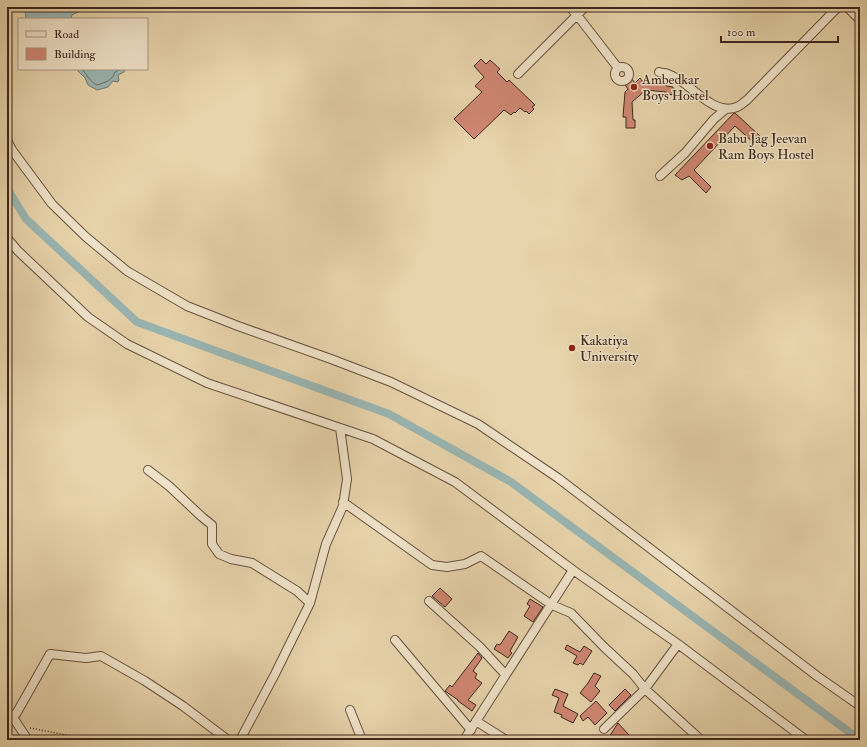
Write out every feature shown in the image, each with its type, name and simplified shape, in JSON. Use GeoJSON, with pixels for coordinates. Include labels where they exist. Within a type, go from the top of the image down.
{"type":"FeatureCollection","features":[{"type":"Feature","properties":{"kind":"street"},"geometry":{"type":"LineString","coordinates":[[565,7],[570,7],[578,15],[618,68]]}},
{"type":"Feature","properties":{"kind":"street"},"geometry":{"type":"LineString","coordinates":[[518,74],[585,7]]}},
{"type":"Feature","properties":{"kind":"street"},"geometry":{"type":"LineString","coordinates":[[659,72],[668,74],[686,85],[713,105],[726,109],[738,107],[747,100],[838,7]]}},
{"type":"Feature","properties":{"kind":"street"},"geometry":{"type":"LineString","coordinates":[[847,7],[860,20]]}},
{"type":"Feature","properties":{"kind":"street"},"geometry":{"type":"LineString","coordinates":[[660,176],[685,153],[705,131],[714,118],[726,109]]}},
{"type":"Feature","properties":{"kind":"street"},"geometry":{"type":"LineString","coordinates":[[7,140],[12,150],[52,204],[86,237],[127,271],[187,306],[391,382],[478,424],[558,478],[817,676],[860,706]]}},
{"type":"Feature","properties":{"kind":"street"},"geometry":{"type":"LineString","coordinates":[[7,238],[18,251],[88,317],[127,344],[207,384],[373,439],[455,482],[573,570],[678,644],[806,740]]}},
{"type":"Feature","properties":{"kind":"street"},"geometry":{"type":"LineString","coordinates":[[240,740],[310,603],[326,544],[344,502],[347,479],[340,428]]}},
{"type":"Feature","properties":{"kind":"street"},"geometry":{"type":"LineString","coordinates":[[148,470],[169,486],[212,525],[212,544],[219,554],[231,559],[252,563],[297,591],[310,603]]}},
{"type":"Feature","properties":{"kind":"street"},"geometry":{"type":"LineString","coordinates":[[344,502],[410,551],[432,565],[447,567],[473,561],[477,557],[481,556],[552,605],[571,613],[633,674],[645,689],[700,740]]}},
{"type":"Feature","properties":{"kind":"street"},"geometry":{"type":"LineString","coordinates":[[464,740],[505,674],[552,605],[573,570]]}},
{"type":"Feature","properties":{"kind":"street"},"geometry":{"type":"LineString","coordinates":[[429,601],[480,646],[505,674]]}},
{"type":"Feature","properties":{"kind":"street"},"geometry":{"type":"LineString","coordinates":[[396,640],[471,730]]}},
{"type":"Feature","properties":{"kind":"street"},"geometry":{"type":"LineString","coordinates":[[604,729],[645,689],[678,644]]}},
{"type":"Feature","properties":{"kind":"street"},"geometry":{"type":"LineString","coordinates":[[28,740],[9,716],[16,714],[50,654],[86,658],[101,656],[145,681],[183,706],[228,740]]}},
{"type":"Feature","properties":{"kind":"street"},"geometry":{"type":"LineString","coordinates":[[350,710],[362,740]]}},
{"type":"Feature","properties":{"kind":"street"},"geometry":{"type":"LineString","coordinates":[[476,721],[506,740]]}},
{"type":"Feature","properties":{"kind":"path"},"geometry":{"type":"LineString","coordinates":[[26,726],[32,729],[53,732],[86,740],[94,740]]}},
{"type":"Feature","properties":{"kind":"water"},"geometry":{"type":"Polygon","coordinates":[[[27,7],[83,7],[80,11],[72,15],[71,18],[26,18],[25,10],[27,7]]]}},
{"type":"Feature","properties":{"kind":"water"},"geometry":{"type":"Polygon","coordinates":[[[77,70],[125,70],[118,75],[118,82],[113,81],[108,87],[97,90],[88,85],[85,78],[77,70]]]}},
{"type":"Feature","properties":{"kind":"building"},"geometry":{"type":"Polygon","coordinates":[[[481,59],[486,64],[490,60],[500,69],[497,72],[507,82],[509,80],[535,105],[532,107],[534,109],[529,114],[520,108],[511,115],[504,110],[474,139],[454,119],[482,92],[475,86],[484,77],[474,66],[481,59]]]}},
{"type":"Feature","properties":{"kind":"building"},"geometry":{"type":"Polygon","coordinates":[[[640,78],[642,81],[666,83],[666,86],[673,87],[673,89],[675,89],[675,95],[665,94],[666,92],[646,90],[632,102],[635,128],[626,128],[626,117],[623,117],[625,92],[628,89],[625,85],[632,79],[635,83],[640,78]]]}},
{"type":"Feature","properties":{"kind":"building"},"geometry":{"type":"Polygon","coordinates":[[[734,113],[760,136],[754,143],[735,126],[694,170],[711,187],[706,193],[689,176],[682,180],[675,175],[734,113]]]}},
{"type":"Feature","properties":{"kind":"building"},"geometry":{"type":"Polygon","coordinates":[[[440,588],[452,599],[445,607],[432,596],[440,588]]]}},
{"type":"Feature","properties":{"kind":"building"},"geometry":{"type":"Polygon","coordinates":[[[530,599],[543,607],[533,622],[524,616],[530,606],[527,604],[530,599]]]}},
{"type":"Feature","properties":{"kind":"building"},"geometry":{"type":"Polygon","coordinates":[[[509,631],[518,637],[510,651],[512,653],[508,658],[494,649],[497,644],[500,645],[509,631]]]}},
{"type":"Feature","properties":{"kind":"building"},"geometry":{"type":"Polygon","coordinates":[[[567,645],[580,652],[584,646],[592,651],[583,665],[580,663],[578,665],[573,663],[577,656],[565,649],[567,645]]]}},
{"type":"Feature","properties":{"kind":"building"},"geometry":{"type":"Polygon","coordinates":[[[478,653],[482,658],[473,671],[477,674],[475,678],[482,683],[468,700],[476,705],[472,711],[445,691],[450,685],[452,687],[478,653]]]}},
{"type":"Feature","properties":{"kind":"building"},"geometry":{"type":"Polygon","coordinates":[[[594,673],[601,676],[595,686],[600,691],[591,702],[580,693],[594,673]]]}},
{"type":"Feature","properties":{"kind":"building"},"geometry":{"type":"Polygon","coordinates":[[[555,689],[568,694],[563,706],[578,714],[573,723],[561,717],[562,715],[554,712],[559,698],[552,695],[555,689]]]}},
{"type":"Feature","properties":{"kind":"building"},"geometry":{"type":"Polygon","coordinates":[[[625,689],[631,695],[615,711],[609,705],[625,689]]]}},
{"type":"Feature","properties":{"kind":"building"},"geometry":{"type":"Polygon","coordinates":[[[596,701],[607,713],[595,725],[588,717],[583,721],[580,716],[596,701]]]}},
{"type":"Feature","properties":{"kind":"building"},"geometry":{"type":"Polygon","coordinates":[[[618,723],[629,735],[625,740],[612,740],[609,737],[618,723]]]}},
{"type":"Feature","properties":{"kind":"waterway"},"geometry":{"type":"LineString","coordinates":[[7,188],[26,219],[137,322],[389,414],[511,482],[860,740]]}},
{"type":"Feature","properties":{"kind":"place","name":"Ambedkar Boys Hostel"},"geometry":{"type":"Point","coordinates":[634,87]}},
{"type":"Feature","properties":{"kind":"place","name":"Babu Jag Jeevan Ram Boys Hostel"},"geometry":{"type":"Point","coordinates":[710,146]}},
{"type":"Feature","properties":{"kind":"place","name":"Kakatiya University"},"geometry":{"type":"Point","coordinates":[572,348]}}]}
